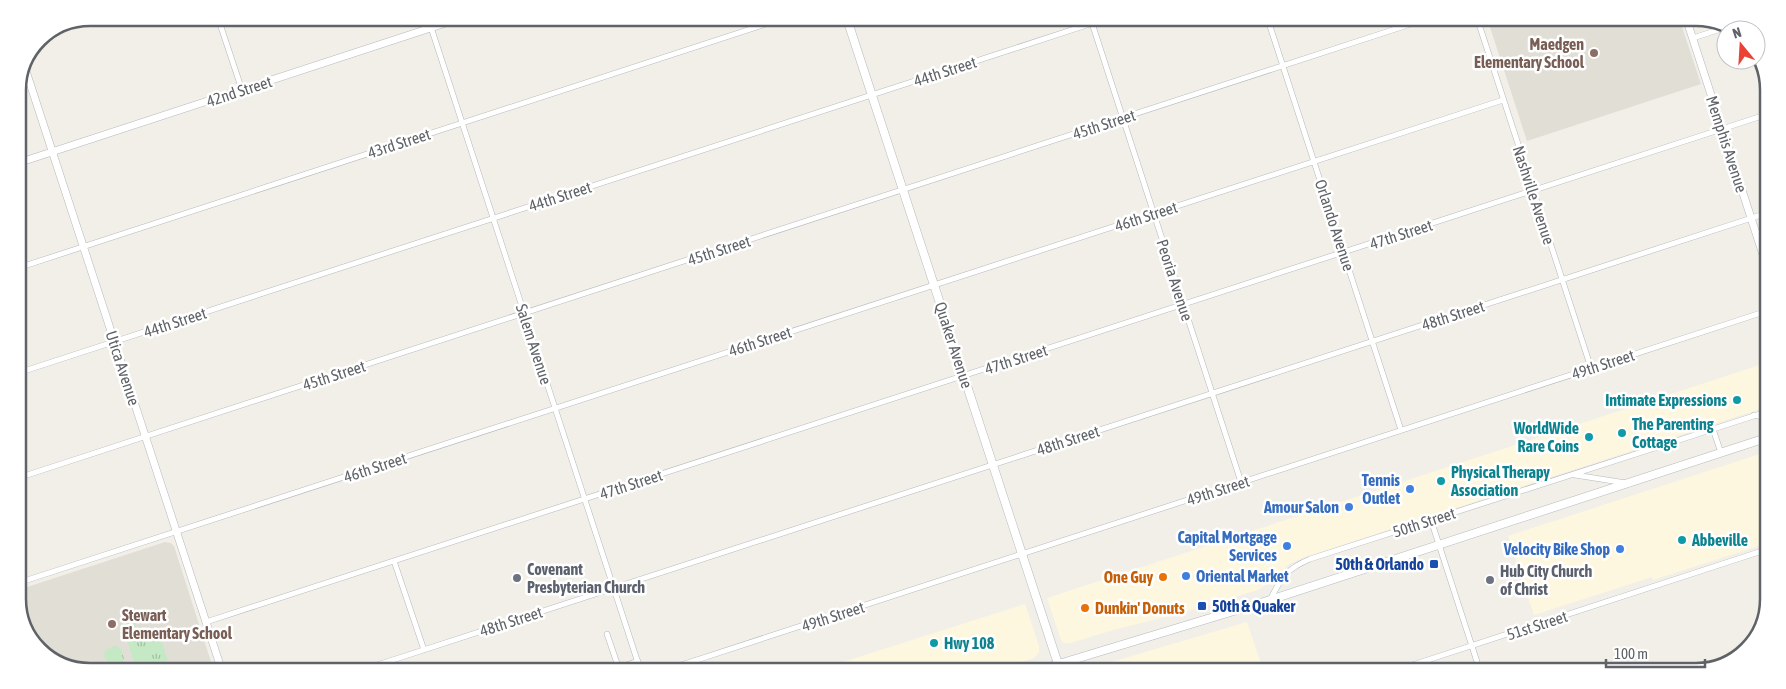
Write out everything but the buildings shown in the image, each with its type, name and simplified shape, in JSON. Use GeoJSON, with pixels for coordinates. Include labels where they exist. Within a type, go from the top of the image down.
{"type":"FeatureCollection","features":[{"type":"Feature","properties":{"kind":"main road","name":"Quaker Avenue"},"geometry":{"type":"LineString","coordinates":[[849,26],[1058,663]]}},
{"type":"Feature","properties":{"kind":"main road","name":"50th Street"},"geometry":{"type":"LineString","coordinates":[[1072,663],[1760,440]]}},
{"type":"Feature","properties":{"kind":"street"},"geometry":{"type":"LineString","coordinates":[[221,26],[242,90]]}},
{"type":"Feature","properties":{"kind":"street","name":"42nd Street"},"geometry":{"type":"LineString","coordinates":[[26,160],[437,26]]}},
{"type":"Feature","properties":{"kind":"street","name":"43rd Street"},"geometry":{"type":"LineString","coordinates":[[26,265],[760,26]]}},
{"type":"Feature","properties":{"kind":"street","name":"44th Street"},"geometry":{"type":"LineString","coordinates":[[26,370],[1079,26]]}},
{"type":"Feature","properties":{"kind":"street","name":"Peoria Avenue"},"geometry":{"type":"LineString","coordinates":[[1092,26],[1241,482]]}},
{"type":"Feature","properties":{"kind":"street","name":"Orlando Avenue"},"geometry":{"type":"LineString","coordinates":[[1270,26],[1402,430]]}},
{"type":"Feature","properties":{"kind":"street","name":"45th Street"},"geometry":{"type":"LineString","coordinates":[[26,475],[1405,26]]}},
{"type":"Feature","properties":{"kind":"street","name":"Nashville Avenue"},"geometry":{"type":"LineString","coordinates":[[1480,26],[1591,368]]}},
{"type":"Feature","properties":{"kind":"street","name":"Memphis Avenue"},"geometry":{"type":"LineString","coordinates":[[1689,26],[1760,246]]}},
{"type":"Feature","properties":{"kind":"street","name":"Salem Avenue"},"geometry":{"type":"LineString","coordinates":[[431,28],[638,662]]}},
{"type":"Feature","properties":{"kind":"street"},"geometry":{"type":"LineString","coordinates":[[1693,38],[1716,31]]}},
{"type":"Feature","properties":{"kind":"street","name":"Utica Avenue"},"geometry":{"type":"LineString","coordinates":[[28,74],[219,663]]}},
{"type":"Feature","properties":{"kind":"street","name":"46th Street"},"geometry":{"type":"LineString","coordinates":[[26,580],[1503,100]]}},
{"type":"Feature","properties":{"kind":"street","name":"47th Street"},"geometry":{"type":"LineString","coordinates":[[206,622],[1760,117]]}},
{"type":"Feature","properties":{"kind":"street","name":"48th Street"},"geometry":{"type":"LineString","coordinates":[[384,663],[1760,215]]}},
{"type":"Feature","properties":{"kind":"street","name":"49th Street"},"geometry":{"type":"LineString","coordinates":[[687,663],[1760,313]]}},
{"type":"Feature","properties":{"kind":"street","name":"50th Street"},"geometry":{"type":"LineString","coordinates":[[1270,600],[1280,579],[1295,566],[1760,414]]}},
{"type":"Feature","properties":{"kind":"street"},"geometry":{"type":"LineString","coordinates":[[1754,415],[1760,416]]}},
{"type":"Feature","properties":{"kind":"street"},"geometry":{"type":"LineString","coordinates":[[1714,429],[1721,453]]}},
{"type":"Feature","properties":{"kind":"street"},"geometry":{"type":"LineString","coordinates":[[1572,474],[1626,483]]}},
{"type":"Feature","properties":{"kind":"street"},"geometry":{"type":"LineString","coordinates":[[1431,520],[1477,663]]}},
{"type":"Feature","properties":{"kind":"street","name":"51st Street"},"geometry":{"type":"LineString","coordinates":[[1419,663],[1760,552]]}},
{"type":"Feature","properties":{"kind":"street"},"geometry":{"type":"LineString","coordinates":[[394,561],[424,650]]}},
{"type":"Feature","properties":{"kind":"street"},"geometry":{"type":"LineString","coordinates":[[607,634],[617,663]]}},
{"type":"Feature","properties":{"kind":"shaded area","name":"Maedgen Elementary School"},"geometry":{"type":"Polygon","coordinates":[[[1490,26],[1682,26],[1701,84],[1527,141],[1490,26]]]}},
{"type":"Feature","properties":{"kind":"shaded area"},"geometry":{"type":"Polygon","coordinates":[[[1760,365],[1760,409],[1302,558],[1289,564],[1273,580],[1258,590],[1070,643],[1064,643],[1061,640],[1047,598],[1760,365]]]}},
{"type":"Feature","properties":{"kind":"shaded area"},"geometry":{"type":"Polygon","coordinates":[[[1760,454],[1760,546],[1653,580],[1652,577],[1534,615],[1508,536],[1760,454]]]}},
{"type":"Feature","properties":{"kind":"shaded area","name":"Stewart Elementary School"},"geometry":{"type":"Polygon","coordinates":[[[165,542],[171,543],[174,546],[211,663],[90,663],[69,659],[55,652],[39,638],[27,612],[26,587],[165,542]]]}},
{"type":"Feature","properties":{"kind":"shaded area"},"geometry":{"type":"Polygon","coordinates":[[[1025,604],[1039,646],[1039,653],[1034,658],[1019,663],[840,663],[1025,604]]]}},
{"type":"Feature","properties":{"kind":"shaded area"},"geometry":{"type":"Polygon","coordinates":[[[1247,622],[1261,663],[1108,663],[1247,622]]]}},
{"type":"Feature","properties":{"kind":"green space"},"geometry":{"type":"Polygon","coordinates":[[[134,621],[138,632],[124,636],[121,625],[134,621]]]}},
{"type":"Feature","properties":{"kind":"green space"},"geometry":{"type":"Polygon","coordinates":[[[158,630],[168,661],[162,663],[134,663],[127,640],[158,630]]]}},
{"type":"Feature","properties":{"kind":"green space"},"geometry":{"type":"Polygon","coordinates":[[[117,645],[122,651],[125,663],[108,663],[104,656],[105,650],[117,645]]]}},
{"type":"Feature","properties":{"kind":"place","name":"Maedgen Elementary School"},"geometry":{"type":"Point","coordinates":[1594,53]}},
{"type":"Feature","properties":{"kind":"place","name":"Intimate Expressions"},"geometry":{"type":"Point","coordinates":[1737,400]}},
{"type":"Feature","properties":{"kind":"place","name":"The Parenting Cottage"},"geometry":{"type":"Point","coordinates":[1622,433]}},
{"type":"Feature","properties":{"kind":"place","name":"WorldWide Rare Coins"},"geometry":{"type":"Point","coordinates":[1589,437]}},
{"type":"Feature","properties":{"kind":"place","name":"Physical Therapy Association"},"geometry":{"type":"Point","coordinates":[1441,481]}},
{"type":"Feature","properties":{"kind":"place","name":"Tennis Outlet"},"geometry":{"type":"Point","coordinates":[1410,489]}},
{"type":"Feature","properties":{"kind":"place","name":"Amour Salon"},"geometry":{"type":"Point","coordinates":[1349,507]}},
{"type":"Feature","properties":{"kind":"place","name":"Abbeville"},"geometry":{"type":"Point","coordinates":[1682,540]}},
{"type":"Feature","properties":{"kind":"place","name":"Capital Mortgage Services"},"geometry":{"type":"Point","coordinates":[1287,546]}},
{"type":"Feature","properties":{"kind":"place","name":"Velocity Bike Shop"},"geometry":{"type":"Point","coordinates":[1620,549]}},
{"type":"Feature","properties":{"kind":"place","name":"50th & Orlando"},"geometry":{"type":"Point","coordinates":[1434,564]}},
{"type":"Feature","properties":{"kind":"place","name":"Oriental Market"},"geometry":{"type":"Point","coordinates":[1186,576]}},
{"type":"Feature","properties":{"kind":"place","name":"One Guy"},"geometry":{"type":"Point","coordinates":[1163,577]}},
{"type":"Feature","properties":{"kind":"place","name":"Covenant Presbyterian Church"},"geometry":{"type":"Point","coordinates":[517,578]}},
{"type":"Feature","properties":{"kind":"place","name":"Hub City Church of Christ"},"geometry":{"type":"Point","coordinates":[1490,580]}},
{"type":"Feature","properties":{"kind":"place","name":"50th & Quaker"},"geometry":{"type":"Point","coordinates":[1202,606]}},
{"type":"Feature","properties":{"kind":"place","name":"Dunkin' Donuts"},"geometry":{"type":"Point","coordinates":[1085,608]}},
{"type":"Feature","properties":{"kind":"place","name":"Stewart Elementary School"},"geometry":{"type":"Point","coordinates":[112,624]}},
{"type":"Feature","properties":{"kind":"place","name":"Hwy 108"},"geometry":{"type":"Point","coordinates":[934,643]}}]}
